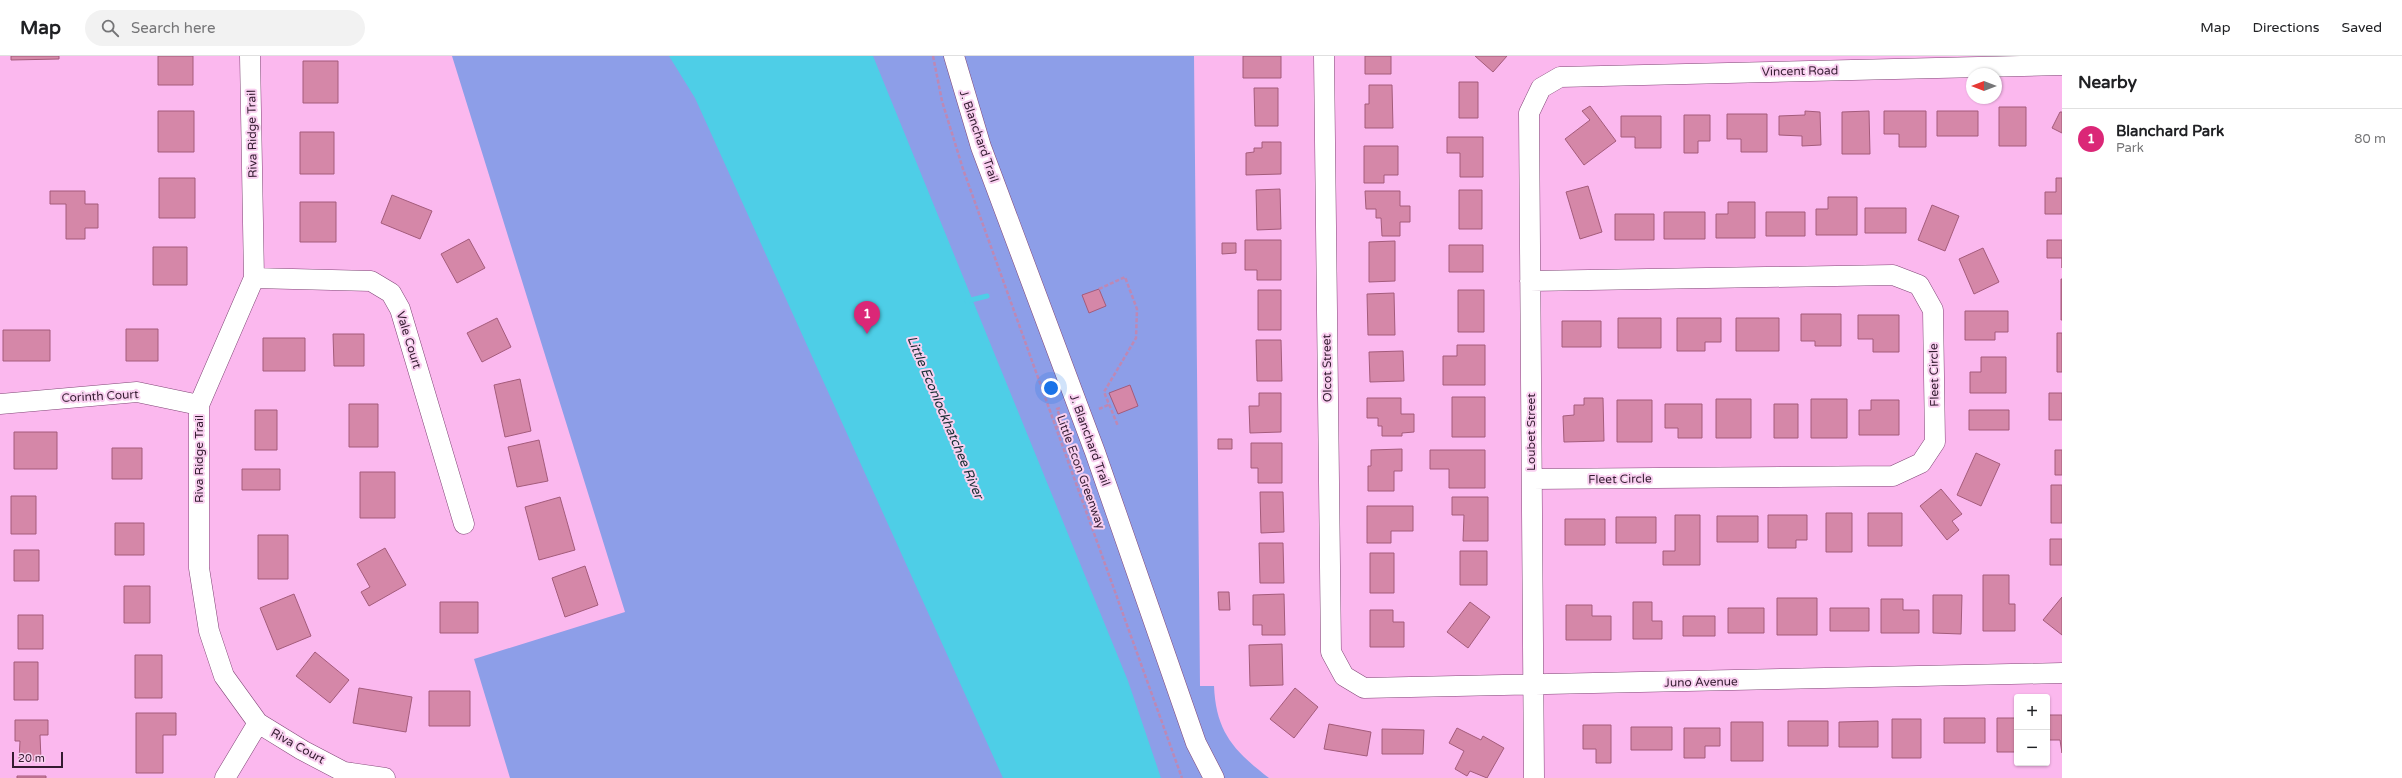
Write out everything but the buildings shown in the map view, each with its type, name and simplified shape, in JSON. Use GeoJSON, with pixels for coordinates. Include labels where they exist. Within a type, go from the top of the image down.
{"type":"FeatureCollection","features":[{"type":"Feature","properties":{"kind":"street","name":"Riva Ridge Trail"},"geometry":{"type":"LineString","coordinates":[[250,56],[254,278],[199,405],[199,568],[208,631],[224,676],[258,723]]}},
{"type":"Feature","properties":{"kind":"street","name":"J. Blanchard Trail"},"geometry":{"type":"LineString","coordinates":[[954,56],[981,147],[1095,452],[1196,743],[1214,778]]}},
{"type":"Feature","properties":{"kind":"street","name":"Olcot Street"},"geometry":{"type":"LineString","coordinates":[[1324,56],[1331,652],[1344,676]]}},
{"type":"Feature","properties":{"kind":"street","name":"Vincent Road"},"geometry":{"type":"LineString","coordinates":[[1541,88],[1560,77],[2062,65]]}},
{"type":"Feature","properties":{"kind":"street","name":"Loubet Street"},"geometry":{"type":"LineString","coordinates":[[1534,778],[1529,113],[1541,88]]}},
{"type":"Feature","properties":{"kind":"street","name":"Fleet Circle"},"geometry":{"type":"LineString","coordinates":[[1530,281],[1893,275],[1919,285],[1933,310],[1935,442],[1921,463],[1894,476],[1532,480]]}},
{"type":"Feature","properties":{"kind":"street","name":"Vale Court"},"geometry":{"type":"LineString","coordinates":[[254,278],[371,281],[391,293],[400,309],[464,524]]}},
{"type":"Feature","properties":{"kind":"street","name":"Corinth Court"},"geometry":{"type":"LineString","coordinates":[[0,404],[137,392],[199,405]]}},
{"type":"Feature","properties":{"kind":"street","name":"Juno Avenue"},"geometry":{"type":"LineString","coordinates":[[1344,676],[1364,688],[1534,686],[2062,673]]}},
{"type":"Feature","properties":{"kind":"street"},"geometry":{"type":"LineString","coordinates":[[225,778],[258,723]]}},
{"type":"Feature","properties":{"kind":"street","name":"Riva Court"},"geometry":{"type":"LineString","coordinates":[[258,723],[302,750],[344,772],[385,778]]}},
{"type":"Feature","properties":{"kind":"path","name":"Little Econ Greenway"},"geometry":{"type":"LineString","coordinates":[[933,56],[942,101],[963,169],[1182,778]]}},
{"type":"Feature","properties":{"kind":"path"},"geometry":{"type":"LineString","coordinates":[[1099,289],[1125,277],[1137,309],[1136,338],[1104,392],[1118,426]]}},
{"type":"Feature","properties":{"kind":"shaded area"},"geometry":{"type":"Polygon","coordinates":[[[452,56],[1194,56],[1200,686],[1214,686],[1219,716],[1229,739],[1246,759],[1269,778],[510,778],[474,659],[625,612],[452,56]]]}},
{"type":"Feature","properties":{"kind":"water","name":"Little Econlockhatchee River"},"geometry":{"type":"Polygon","coordinates":[[[669,56],[873,56],[1128,681],[1161,778],[1003,778],[695,98],[669,56]]]}},
{"type":"Feature","properties":{"kind":"waterway"},"geometry":{"type":"LineString","coordinates":[[967,301],[987,296]]}},
{"type":"Feature","properties":{"kind":"place","name":"Blanchard Park"},"geometry":{"type":"Point","coordinates":[867,334]}}]}
